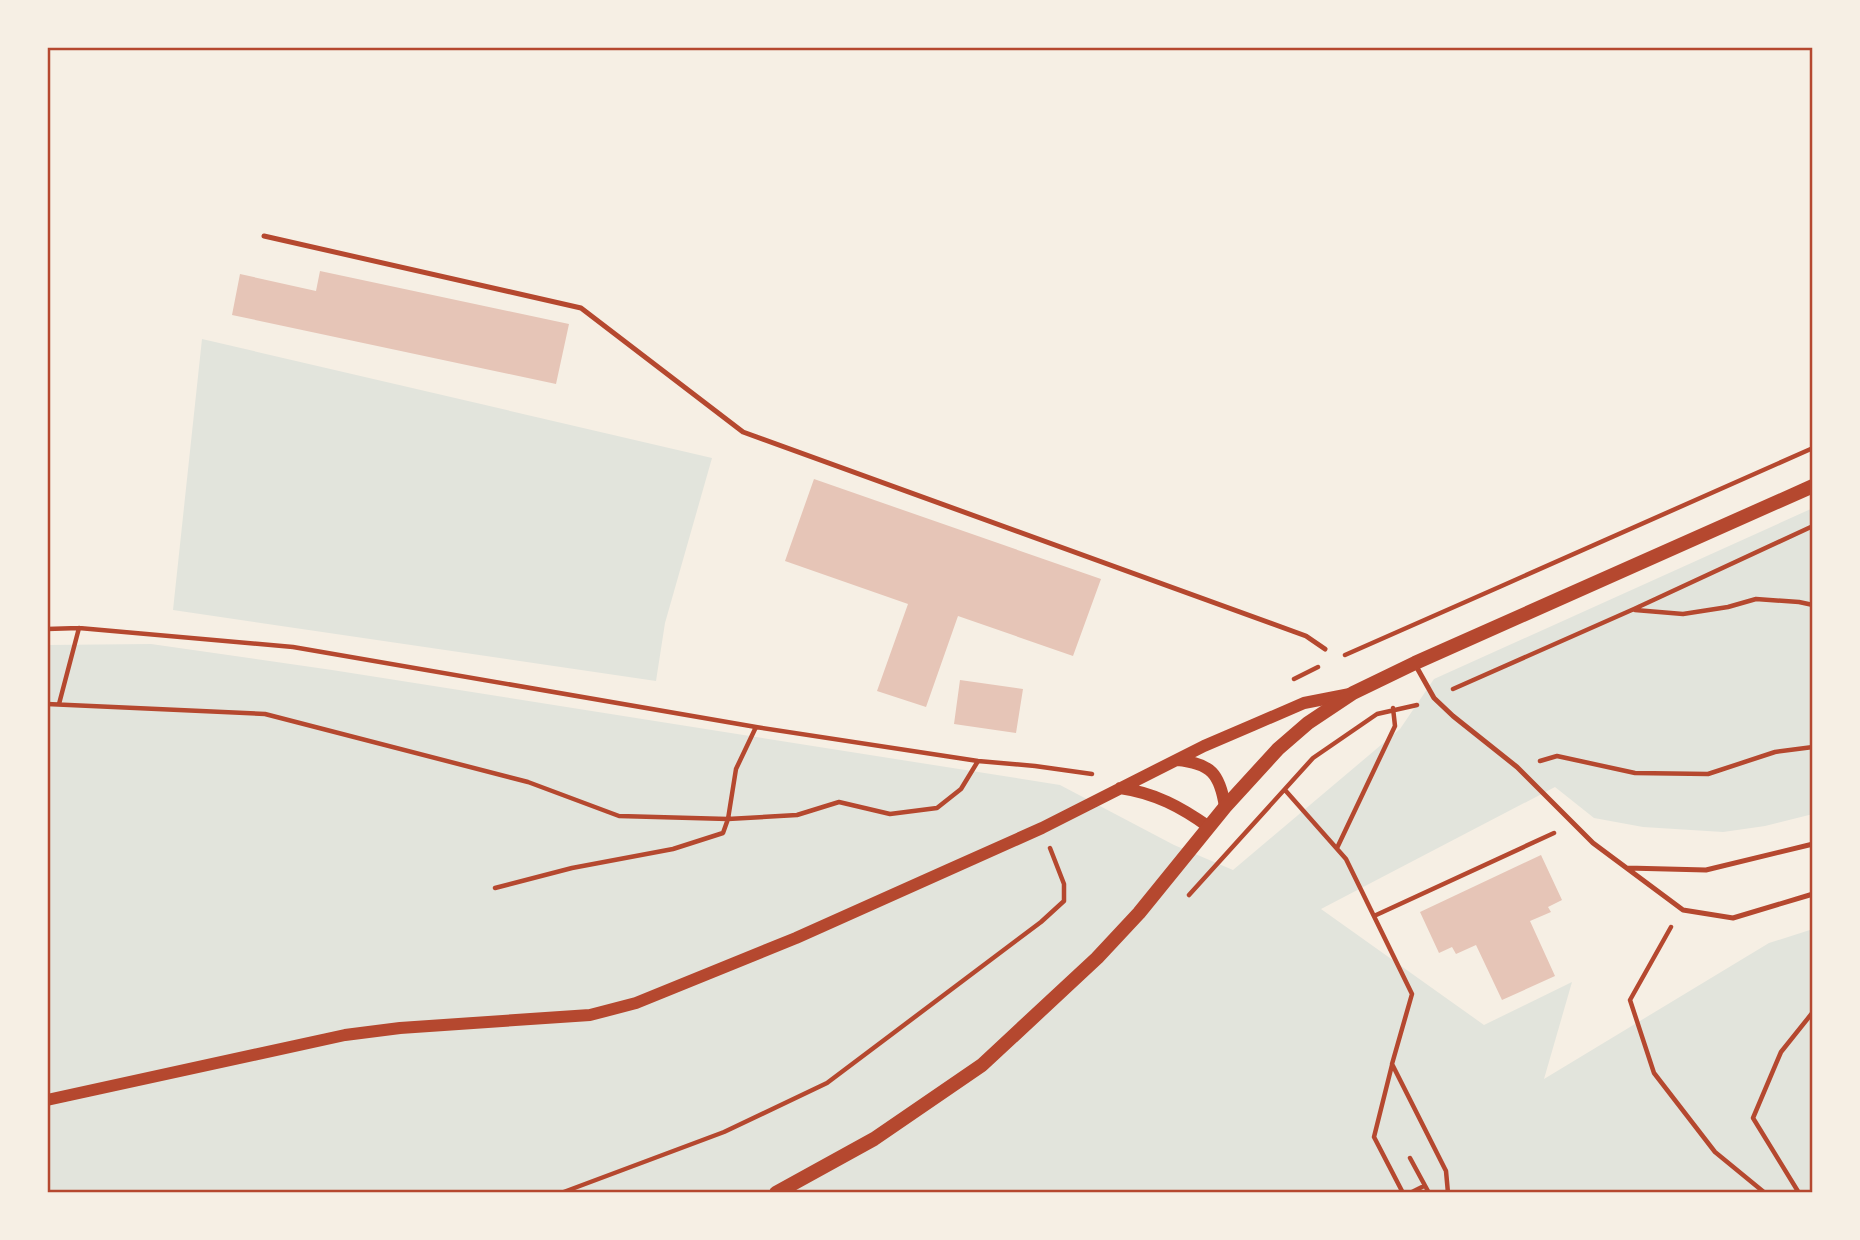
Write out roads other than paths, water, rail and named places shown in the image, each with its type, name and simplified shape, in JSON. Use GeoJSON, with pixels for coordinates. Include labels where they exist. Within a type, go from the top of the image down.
{"type":"FeatureCollection","features":[{"type":"Feature","properties":{"kind":"main road"},"geometry":{"type":"LineString","coordinates":[[776,1193],[874,1139],[982,1065],[1097,958],[1139,913],[1225,807],[1278,749],[1308,723],[1353,693],[1415,663],[1813,486]]}},
{"type":"Feature","properties":{"kind":"street"},"geometry":{"type":"LineString","coordinates":[[47,1100],[345,1035],[400,1028],[590,1015],[636,1003],[796,939],[1042,828],[1177,760],[1304,703],[1353,693]]}},
{"type":"Feature","properties":{"kind":"street"},"geometry":{"type":"LineString","coordinates":[[1177,760],[1196,762],[1211,771],[1222,786],[1225,807]]}},
{"type":"Feature","properties":{"kind":"street"},"geometry":{"type":"LineString","coordinates":[[1120,788],[1144,791],[1166,800],[1209,827]]}},
{"type":"Feature","properties":{"kind":"lane"},"geometry":{"type":"LineString","coordinates":[[264,236],[581,308],[743,432],[1306,636],[1325,649]]}},
{"type":"Feature","properties":{"kind":"lane"},"geometry":{"type":"LineString","coordinates":[[1415,663],[1434,698],[1452,716],[1517,767],[1593,843],[1683,910],[1733,918],[1813,894]]}},
{"type":"Feature","properties":{"kind":"lane"},"geometry":{"type":"LineString","coordinates":[[1628,868],[1706,870],[1813,844]]}}]}
